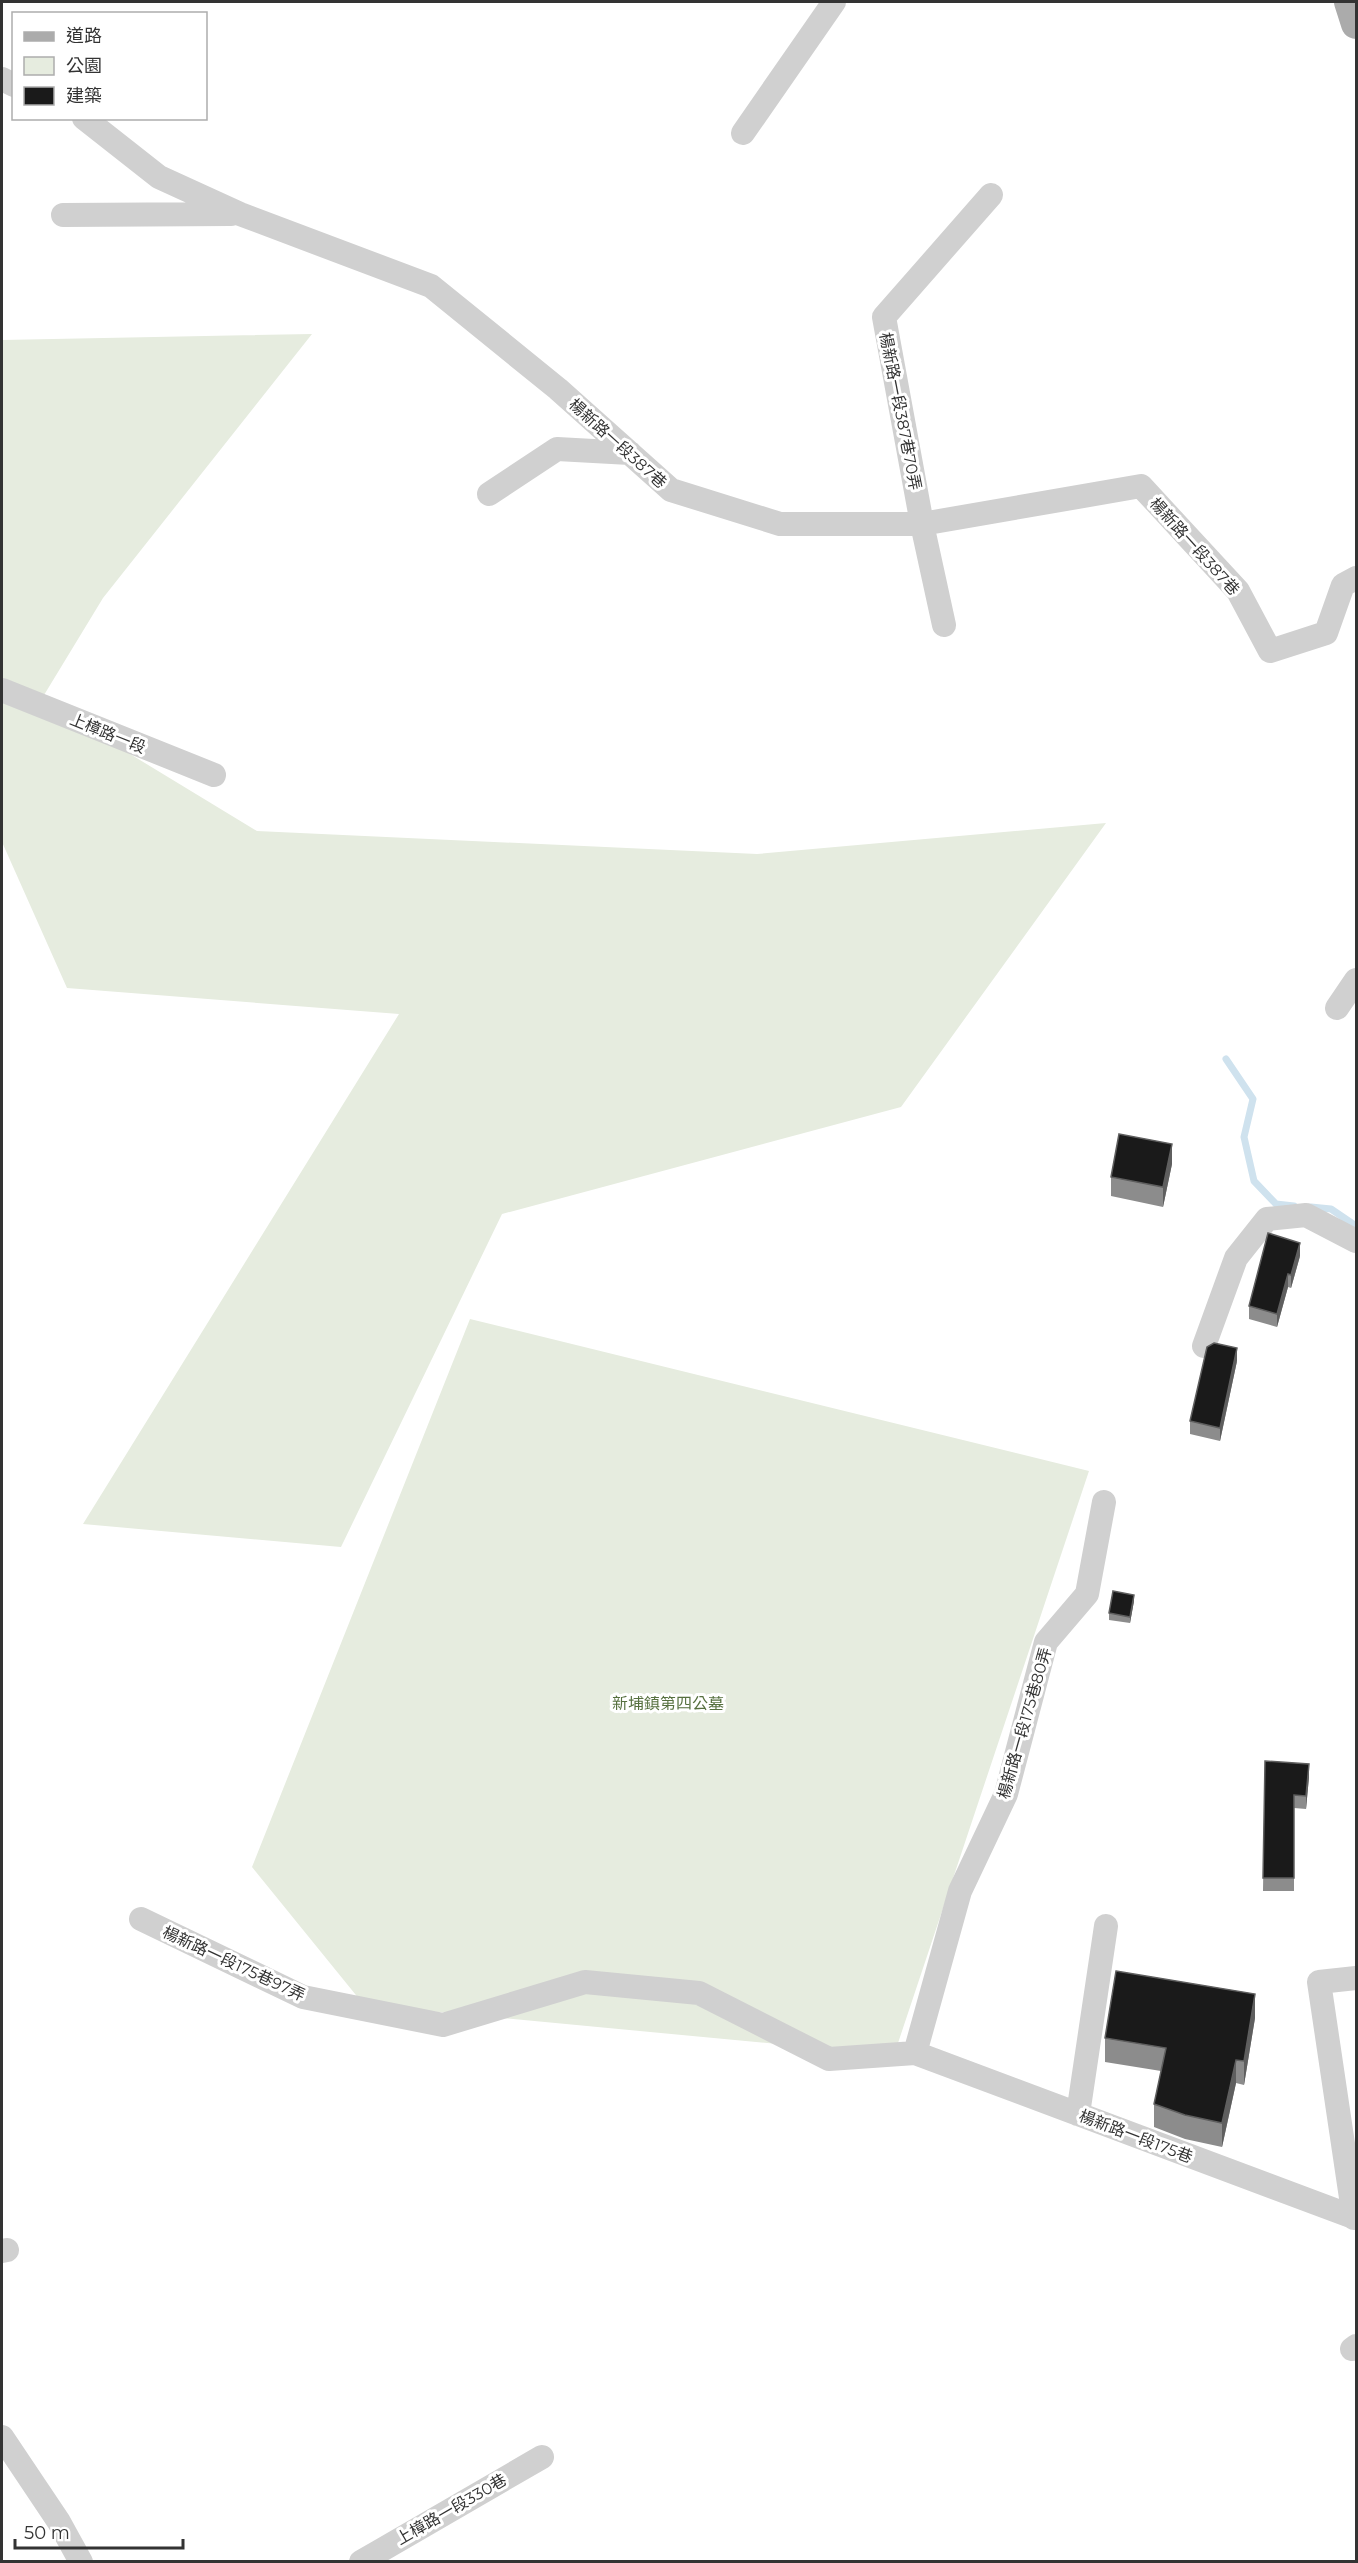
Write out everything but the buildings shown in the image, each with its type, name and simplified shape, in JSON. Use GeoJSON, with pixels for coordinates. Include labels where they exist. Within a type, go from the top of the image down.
{"type":"FeatureCollection","features":[{"type":"Feature","properties":{"kind":"main road"},"geometry":{"type":"LineString","coordinates":[[1349,2],[1356,24]]}},
{"type":"Feature","properties":{"kind":"street"},"geometry":{"type":"LineString","coordinates":[[743,133],[834,2]]}},
{"type":"Feature","properties":{"kind":"street","name":"楊新路一段387巷"},"geometry":{"type":"LineString","coordinates":[[87,120],[159,177],[240,214],[431,286],[558,389],[671,490],[780,524],[922,524],[1141,486],[1239,591],[1270,651],[1326,633],[1343,585],[1356,578]]}},
{"type":"Feature","properties":{"kind":"street","name":"楊新路一段387巷70弄"},"geometry":{"type":"LineString","coordinates":[[922,524],[884,317],[991,195]]}},
{"type":"Feature","properties":{"kind":"street"},"geometry":{"type":"LineString","coordinates":[[63,215],[240,214]]}},
{"type":"Feature","properties":{"kind":"street"},"geometry":{"type":"LineString","coordinates":[[489,494],[557,449],[630,453]]}},
{"type":"Feature","properties":{"kind":"street"},"geometry":{"type":"LineString","coordinates":[[922,524],[944,625]]}},
{"type":"Feature","properties":{"kind":"street","name":"上樟路一段"},"geometry":{"type":"LineString","coordinates":[[2,690],[214,775]]}},
{"type":"Feature","properties":{"kind":"street"},"geometry":{"type":"LineString","coordinates":[[1337,1008],[1356,980]]}},
{"type":"Feature","properties":{"kind":"street"},"geometry":{"type":"LineString","coordinates":[[1204,1346],[1236,1257],[1267,1219],[1306,1215],[1356,1241]]}},
{"type":"Feature","properties":{"kind":"street","name":"楊新路一段175巷80弄"},"geometry":{"type":"LineString","coordinates":[[915,2053],[960,1891],[1006,1794],[1046,1642],[1086,1594],[1104,1502]]}},
{"type":"Feature","properties":{"kind":"street","name":"楊新路一段175巷97弄"},"geometry":{"type":"LineString","coordinates":[[141,1919],[303,1997],[443,2025],[585,1982],[699,1993],[829,2059],[915,2053]]}},
{"type":"Feature","properties":{"kind":"street"},"geometry":{"type":"LineString","coordinates":[[1078,2114],[1106,1926]]}},
{"type":"Feature","properties":{"kind":"street"},"geometry":{"type":"LineString","coordinates":[[1355,2218],[1319,1982],[1356,1978]]}},
{"type":"Feature","properties":{"kind":"street","name":"楊新路一段175巷"},"geometry":{"type":"LineString","coordinates":[[915,2053],[1355,2218]]}},
{"type":"Feature","properties":{"kind":"street"},"geometry":{"type":"LineString","coordinates":[[2,2437],[59,2522],[81,2562]]}},
{"type":"Feature","properties":{"kind":"street","name":"上樟路一段330巷"},"geometry":{"type":"LineString","coordinates":[[361,2562],[542,2457]]}},
{"type":"Feature","properties":{"kind":"green space"},"geometry":{"type":"Polygon","coordinates":[[[312,334],[103,598],[41,700],[257,831],[757,854],[1106,823],[901,1107],[502,1214],[341,1547],[83,1524],[399,1014],[67,988],[2,842],[2,340],[312,334]]]}},
{"type":"Feature","properties":{"kind":"green space","name":"新埔鎮第四公墓"},"geometry":{"type":"Polygon","coordinates":[[[470,1319],[1089,1471],[894,2055],[364,2005],[252,1867],[470,1319]]]}},
{"type":"Feature","properties":{"kind":"waterway"},"geometry":{"type":"LineString","coordinates":[[1226,1059],[1253,1099],[1244,1137],[1254,1181],[1276,1204],[1294,1206]]}},
{"type":"Feature","properties":{"kind":"waterway"},"geometry":{"type":"LineString","coordinates":[[1311,1207],[1331,1209],[1356,1226]]}}]}
